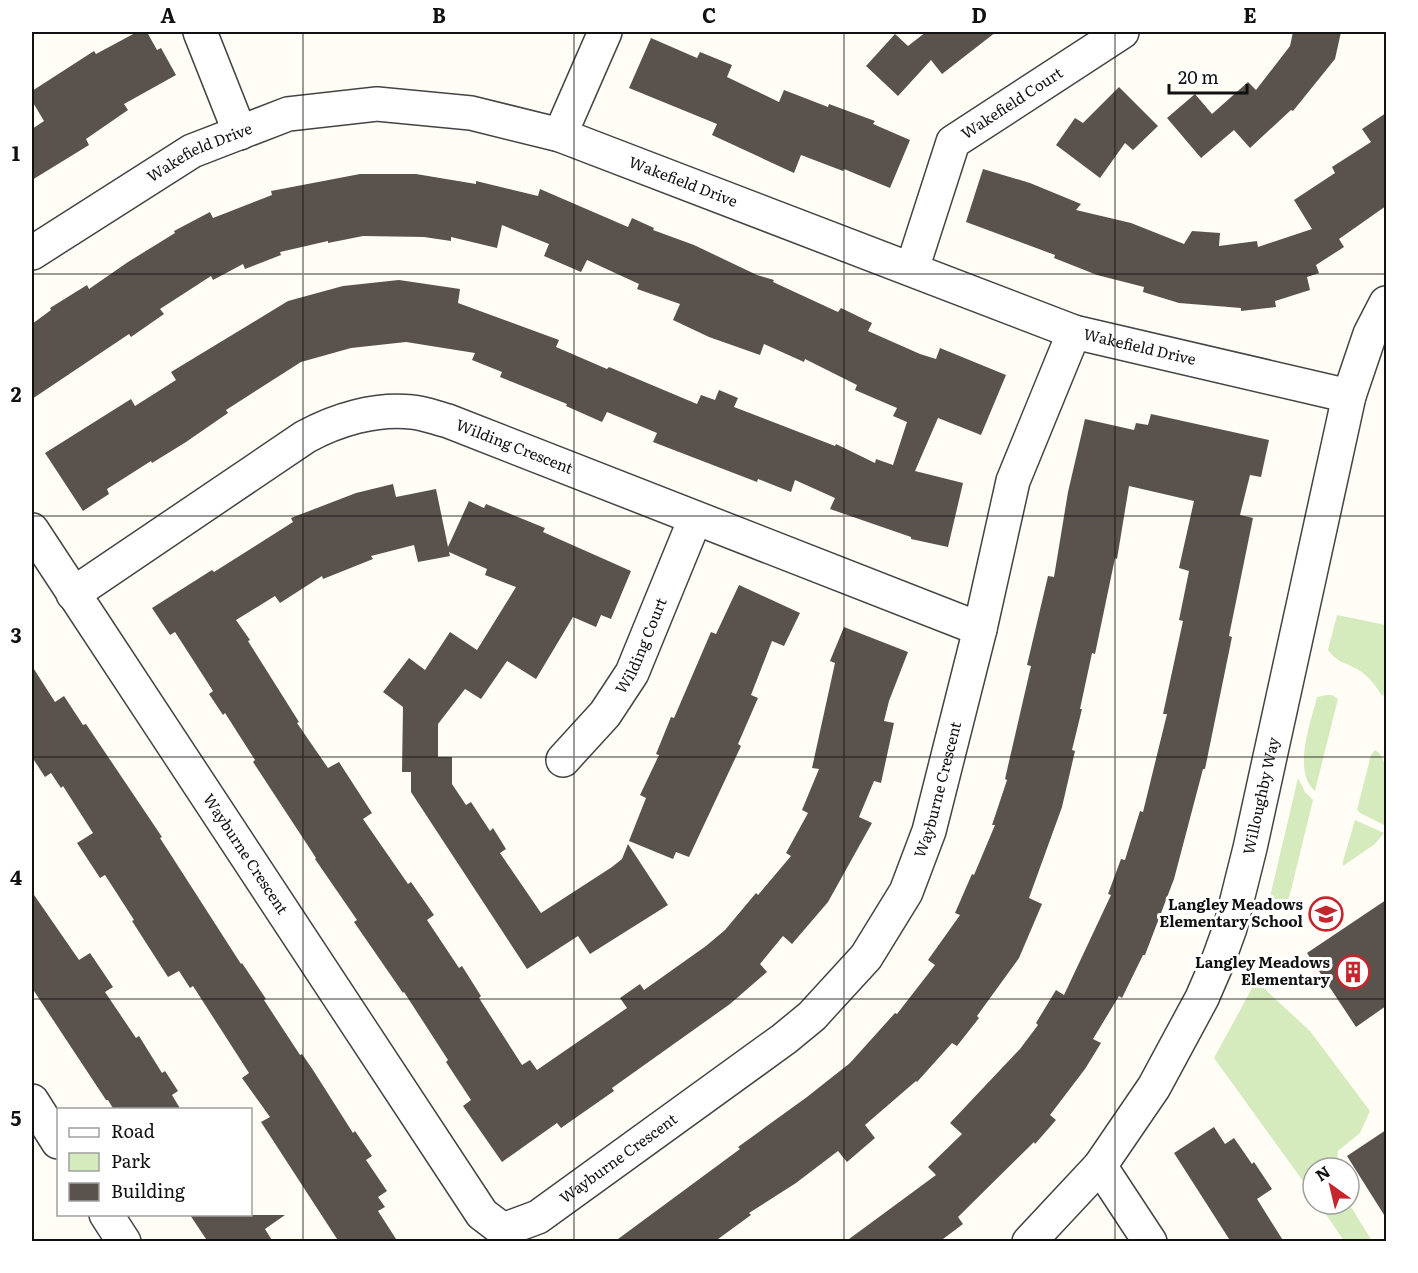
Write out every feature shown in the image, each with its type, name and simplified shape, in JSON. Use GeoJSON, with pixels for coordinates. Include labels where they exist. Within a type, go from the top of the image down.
{"type":"FeatureCollection","features":[{"type":"Feature","properties":{"kind":"street"},"geometry":{"type":"LineString","coordinates":[[200,32],[240,133]]}},
{"type":"Feature","properties":{"kind":"street"},"geometry":{"type":"LineString","coordinates":[[560,135],[605,32]]}},
{"type":"Feature","properties":{"kind":"street","name":"Wakefield Court"},"geometry":{"type":"LineString","coordinates":[[912,269],[953,142],[1122,32]]}},
{"type":"Feature","properties":{"kind":"street","name":"Wakefield Drive"},"geometry":{"type":"LineString","coordinates":[[32,253],[192,151],[288,114],[377,104],[471,113],[560,135],[1074,332],[1348,396]]}},
{"type":"Feature","properties":{"kind":"street","name":"Willoughby Way"},"geometry":{"type":"LineString","coordinates":[[1029,1242],[1100,1166],[1154,1087],[1202,998],[1230,928],[1251,848],[1348,396],[1370,334],[1386,303]]}},
{"type":"Feature","properties":{"kind":"street","name":"Wayburne Crescent"},"geometry":{"type":"LineString","coordinates":[[32,530],[482,1214],[503,1230],[538,1217],[784,1040],[812,1016],[866,957],[906,892],[929,831],[980,629],[1013,481],[1074,332]]}},
{"type":"Feature","properties":{"kind":"street","name":"Wilding Crescent"},"geometry":{"type":"LineString","coordinates":[[73,594],[304,437],[324,427],[380,413],[413,412],[448,421],[980,629]]}},
{"type":"Feature","properties":{"kind":"street","name":"Wilding Court"},"geometry":{"type":"LineString","coordinates":[[563,760],[605,714],[632,674],[695,519]]}},
{"type":"Feature","properties":{"kind":"street"},"geometry":{"type":"LineString","coordinates":[[32,1101],[57,1140]]}},
{"type":"Feature","properties":{"kind":"street"},"geometry":{"type":"LineString","coordinates":[[1100,1166],[1150,1242]]}},
{"type":"Feature","properties":{"kind":"street"},"geometry":{"type":"LineString","coordinates":[[107,1216],[124,1242]]}},
{"type":"Feature","properties":{"kind":"green space"},"geometry":{"type":"Polygon","coordinates":[[[1337,615],[1386,625],[1386,680],[1383,697],[1367,676],[1339,660],[1328,650],[1337,615]]]}},
{"type":"Feature","properties":{"kind":"green space"},"geometry":{"type":"Polygon","coordinates":[[[1327,695],[1338,699],[1315,791],[1308,783],[1305,772],[1305,746],[1317,697],[1327,695]]]}},
{"type":"Feature","properties":{"kind":"green space"},"geometry":{"type":"Polygon","coordinates":[[[1375,750],[1384,763],[1386,773],[1386,826],[1357,810],[1371,755],[1375,750]]]}},
{"type":"Feature","properties":{"kind":"green space"},"geometry":{"type":"Polygon","coordinates":[[[1298,778],[1305,792],[1313,800],[1288,900],[1281,901],[1270,897],[1298,778]]]}},
{"type":"Feature","properties":{"kind":"green space"},"geometry":{"type":"Polygon","coordinates":[[[1355,820],[1384,833],[1375,844],[1343,866],[1343,861],[1355,820]]]}},
{"type":"Feature","properties":{"kind":"green space"},"geometry":{"type":"Polygon","coordinates":[[[1256,981],[1310,1031],[1370,1111],[1360,1133],[1338,1151],[1338,1156],[1301,1156],[1301,1178],[1214,1058],[1256,981]]]}},
{"type":"Feature","properties":{"kind":"green space"},"geometry":{"type":"Polygon","coordinates":[[[1327,1216],[1357,1216],[1372,1241],[1344,1241],[1327,1216]]]}},
{"type":"Feature","properties":{"kind":"building"},"geometry":{"type":"Polygon","coordinates":[[[137,32],[147,32],[157,50],[161,48],[176,75],[124,104],[128,110],[86,139],[89,145],[32,180],[32,129],[44,121],[32,101],[32,91],[94,51],[96,54],[137,32]]]}},
{"type":"Feature","properties":{"kind":"building"},"geometry":{"type":"Polygon","coordinates":[[[926,32],[996,32],[942,74],[931,60],[898,96],[866,66],[895,34],[908,46],[926,32]]]}},
{"type":"Feature","properties":{"kind":"building"},"geometry":{"type":"Polygon","coordinates":[[[1293,32],[1341,32],[1335,59],[1293,111],[1291,110],[1250,148],[1234,130],[1201,158],[1167,118],[1195,94],[1212,114],[1248,82],[1256,90],[1290,46],[1293,32]]]}},
{"type":"Feature","properties":{"kind":"building"},"geometry":{"type":"Polygon","coordinates":[[[651,38],[697,58],[700,52],[732,65],[727,77],[779,102],[784,90],[828,107],[829,104],[875,121],[873,124],[910,140],[890,188],[844,169],[843,171],[801,155],[794,173],[712,135],[717,124],[629,88],[651,38]]]}},
{"type":"Feature","properties":{"kind":"building"},"geometry":{"type":"Polygon","coordinates":[[[1119,87],[1158,126],[1133,150],[1125,143],[1100,178],[1056,145],[1075,118],[1083,123],[1119,87]]]}},
{"type":"Feature","properties":{"kind":"building"},"geometry":{"type":"Polygon","coordinates":[[[1386,113],[1386,206],[1339,239],[1344,247],[1316,265],[1319,273],[1307,277],[1310,290],[1275,301],[1276,307],[1241,311],[1241,308],[1179,303],[1143,292],[1144,287],[1097,275],[1054,258],[1055,255],[966,222],[983,169],[1030,183],[1081,204],[1076,210],[1131,223],[1184,244],[1192,231],[1220,233],[1219,246],[1257,241],[1258,247],[1312,229],[1294,200],[1335,173],[1332,167],[1371,142],[1362,129],[1386,113]]]}},
{"type":"Feature","properties":{"kind":"building"},"geometry":{"type":"Polygon","coordinates":[[[360,174],[416,174],[476,184],[476,181],[538,196],[540,189],[628,227],[632,218],[654,228],[653,230],[694,245],[757,275],[774,280],[773,282],[838,312],[841,308],[872,323],[868,331],[920,354],[936,359],[940,348],[1006,375],[981,435],[938,418],[915,471],[963,483],[948,547],[911,539],[911,537],[830,509],[835,498],[795,480],[791,492],[758,479],[757,482],[653,442],[657,433],[607,412],[602,422],[566,406],[567,404],[500,377],[502,372],[472,360],[475,353],[406,342],[351,348],[301,362],[226,410],[228,413],[186,442],[107,489],[109,494],[83,511],[45,453],[131,399],[135,406],[176,380],[171,372],[288,301],[343,286],[399,280],[460,289],[458,303],[559,340],[556,347],[607,369],[609,367],[697,404],[701,395],[715,400],[719,390],[738,398],[734,407],[835,446],[836,444],[875,463],[876,459],[893,465],[907,422],[893,416],[897,408],[855,390],[857,385],[805,359],[804,362],[764,344],[760,355],[709,337],[673,320],[680,304],[637,289],[639,284],[587,260],[581,272],[544,256],[549,244],[502,225],[497,248],[451,237],[451,241],[424,237],[363,236],[280,252],[281,255],[245,269],[243,264],[213,280],[211,276],[160,309],[164,314],[131,337],[129,334],[32,399],[32,324],[51,310],[50,308],[87,285],[89,289],[175,233],[174,231],[210,212],[213,218],[272,195],[271,191],[360,174]]]}},
{"type":"Feature","properties":{"kind":"building"},"geometry":{"type":"Polygon","coordinates":[[[1151,414],[1269,440],[1261,477],[1250,475],[1240,515],[1253,518],[1229,636],[1232,637],[1205,769],[1203,769],[1174,879],[1145,955],[1122,998],[1119,996],[1093,1039],[1101,1043],[1085,1069],[1050,1115],[1056,1120],[1035,1144],[1034,1142],[958,1217],[963,1224],[939,1242],[845,1242],[936,1175],[928,1167],[962,1134],[950,1123],[1020,1049],[1038,1025],[1036,1023],[1056,990],[1064,995],[1111,895],[1108,894],[1121,859],[1125,860],[1140,811],[1143,812],[1167,714],[1163,714],[1183,621],[1179,620],[1189,571],[1179,568],[1194,501],[1129,486],[1117,559],[1115,558],[1095,654],[1092,653],[1072,750],[1075,751],[1062,807],[1029,898],[1042,904],[1019,958],[977,1016],[979,1018],[957,1046],[952,1043],[917,1082],[865,1125],[875,1138],[847,1162],[838,1151],[796,1183],[749,1213],[751,1215],[714,1242],[614,1242],[740,1149],[738,1147],[850,1063],[895,1013],[897,1014],[935,965],[928,960],[960,915],[955,913],[995,825],[992,825],[1007,780],[1005,779],[1031,666],[1027,665],[1048,576],[1054,577],[1068,492],[1085,419],[1134,430],[1136,423],[1148,425],[1151,414]]]}},
{"type":"Feature","properties":{"kind":"building"},"geometry":{"type":"Polygon","coordinates":[[[393,484],[396,497],[436,489],[448,547],[469,501],[484,508],[486,504],[545,528],[543,532],[631,571],[611,619],[601,615],[596,627],[573,617],[536,679],[507,661],[481,699],[465,689],[438,724],[438,757],[452,757],[452,784],[466,805],[471,802],[490,831],[493,828],[506,849],[500,853],[541,913],[612,867],[622,859],[628,844],[668,905],[590,954],[578,936],[527,969],[411,792],[411,772],[402,772],[403,707],[383,692],[409,658],[425,670],[450,632],[477,650],[516,587],[485,575],[487,569],[449,552],[450,556],[418,562],[414,545],[371,556],[373,559],[323,579],[322,576],[280,603],[275,596],[236,620],[299,722],[297,723],[328,768],[339,762],[372,813],[363,819],[408,884],[411,882],[434,915],[427,920],[459,968],[462,966],[481,996],[479,998],[522,1065],[530,1060],[537,1070],[627,1008],[620,998],[640,984],[644,990],[725,930],[791,856],[786,853],[808,813],[802,810],[819,769],[812,768],[835,663],[830,661],[844,627],[908,652],[889,701],[884,721],[894,723],[881,783],[874,781],[859,817],[872,823],[828,902],[792,944],[783,936],[760,964],[767,972],[730,1004],[612,1088],[614,1091],[561,1128],[557,1123],[502,1162],[463,1106],[471,1100],[446,1062],[448,1060],[404,992],[354,922],[357,920],[253,762],[255,760],[225,713],[223,715],[209,694],[213,691],[175,632],[170,635],[152,608],[293,522],[291,518],[356,493],[393,484]]]}},
{"type":"Feature","properties":{"kind":"building"},"geometry":{"type":"Polygon","coordinates":[[[739,585],[800,613],[784,646],[772,641],[751,695],[758,698],[738,744],[741,746],[689,857],[676,852],[673,859],[629,841],[646,798],[640,795],[659,755],[656,754],[671,717],[674,718],[711,632],[716,634],[739,585]]]}},
{"type":"Feature","properties":{"kind":"building"},"geometry":{"type":"Polygon","coordinates":[[[32,666],[55,702],[64,696],[83,725],[86,724],[162,837],[160,838],[300,1055],[302,1054],[353,1133],[355,1131],[372,1156],[366,1160],[387,1191],[378,1197],[385,1207],[378,1211],[398,1242],[339,1242],[261,1122],[270,1117],[242,1078],[249,1073],[193,986],[190,988],[179,971],[168,977],[105,875],[100,878],[77,843],[93,833],[63,786],[61,788],[51,773],[45,777],[32,757],[32,666]]]}},
{"type":"Feature","properties":{"kind":"building"},"geometry":{"type":"Polygon","coordinates":[[[32,892],[79,960],[90,953],[113,987],[105,992],[136,1038],[139,1036],[162,1073],[165,1071],[178,1091],[172,1095],[180,1108],[113,1108],[32,988],[32,892]]]}},
{"type":"Feature","properties":{"kind":"building","name":"Langley Meadows Elementary"},"geometry":{"type":"Polygon","coordinates":[[[1386,900],[1386,1006],[1356,1027],[1307,953],[1386,900]]]}},
{"type":"Feature","properties":{"kind":"building"},"geometry":{"type":"Polygon","coordinates":[[[1214,1127],[1225,1144],[1234,1138],[1272,1189],[1257,1199],[1284,1242],[1231,1242],[1174,1153],[1214,1127]]]}},
{"type":"Feature","properties":{"kind":"building"},"geometry":{"type":"Polygon","coordinates":[[[1386,1130],[1386,1218],[1361,1178],[1361,1156],[1347,1156],[1386,1130]]]}},
{"type":"Feature","properties":{"kind":"building"},"geometry":{"type":"Polygon","coordinates":[[[285,1215],[265,1229],[273,1242],[208,1242],[191,1216],[285,1215]]]}},
{"type":"Feature","properties":{"kind":"place","name":"Langley Meadows Elementary School"},"geometry":{"type":"Point","coordinates":[1326,914]}},
{"type":"Feature","properties":{"kind":"place","name":"Langley Meadows Elementary"},"geometry":{"type":"Point","coordinates":[1353,972]}}]}
